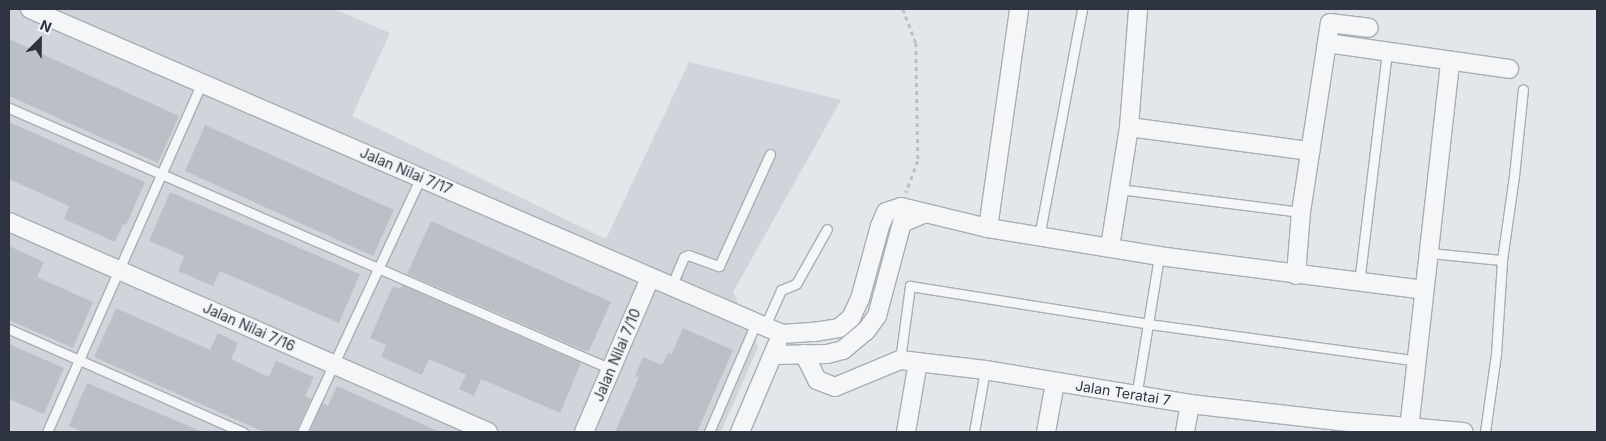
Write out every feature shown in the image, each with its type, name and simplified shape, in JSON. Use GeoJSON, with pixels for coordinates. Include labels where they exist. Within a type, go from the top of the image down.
{"type":"FeatureCollection","features":[{"type":"Feature","properties":{"kind":"street","name":"Jalan Nilai 7/17"},"geometry":{"type":"LineString","coordinates":[[30,9],[782,334]]}},
{"type":"Feature","properties":{"kind":"street"},"geometry":{"type":"LineString","coordinates":[[988,228],[1019,9]]}},
{"type":"Feature","properties":{"kind":"street"},"geometry":{"type":"LineString","coordinates":[[1110,247],[1128,126],[1138,9]]}},
{"type":"Feature","properties":{"kind":"street"},"geometry":{"type":"LineString","coordinates":[[1296,275],[1301,212],[1330,23],[1369,28]]}},
{"type":"Feature","properties":{"kind":"street"},"geometry":{"type":"LineString","coordinates":[[1327,43],[1509,69]]}},
{"type":"Feature","properties":{"kind":"street"},"geometry":{"type":"LineString","coordinates":[[1409,429],[1418,361],[1423,290],[1450,62]]}},
{"type":"Feature","properties":{"kind":"street"},"geometry":{"type":"LineString","coordinates":[[1128,126],[1310,151]]}},
{"type":"Feature","properties":{"kind":"street"},"geometry":{"type":"LineString","coordinates":[[740,432],[782,334],[839,328],[851,318],[860,299],[880,226],[886,212],[901,207],[988,228],[1039,237],[1296,275],[1423,290]]}},
{"type":"Feature","properties":{"kind":"street"},"geometry":{"type":"LineString","coordinates":[[773,355],[828,354],[843,350],[866,331],[877,316],[902,223],[925,213]]}},
{"type":"Feature","properties":{"kind":"street","name":"Jalan Nilai 7/16"},"geometry":{"type":"LineString","coordinates":[[9,222],[488,432]]}},
{"type":"Feature","properties":{"kind":"street","name":"Jalan Nilai 7/10"},"geometry":{"type":"LineString","coordinates":[[584,432],[650,278]]}},
{"type":"Feature","properties":{"kind":"street","name":"Jalan Teratai 7"},"geometry":{"type":"LineString","coordinates":[[804,354],[817,380],[834,387],[900,360],[985,370],[1136,396],[1339,427],[1464,432]]}},
{"type":"Feature","properties":{"kind":"street"},"geometry":{"type":"LineString","coordinates":[[906,432],[918,362]]}},
{"type":"Feature","properties":{"kind":"street"},"geometry":{"type":"LineString","coordinates":[[1046,432],[1055,382]]}},
{"type":"Feature","properties":{"kind":"street"},"geometry":{"type":"LineString","coordinates":[[1185,432],[1190,404]]}},
{"type":"Feature","properties":{"kind":"lane"},"geometry":{"type":"LineString","coordinates":[[1039,237],[1082,9]]}},
{"type":"Feature","properties":{"kind":"lane"},"geometry":{"type":"LineString","coordinates":[[1359,283],[1387,52]]}},
{"type":"Feature","properties":{"kind":"lane"},"geometry":{"type":"LineString","coordinates":[[47,432],[202,83]]}},
{"type":"Feature","properties":{"kind":"lane"},"geometry":{"type":"LineString","coordinates":[[1485,432],[1496,354],[1502,260],[1514,176],[1523,89]]}},
{"type":"Feature","properties":{"kind":"lane"},"geometry":{"type":"LineString","coordinates":[[9,108],[611,369]]}},
{"type":"Feature","properties":{"kind":"lane"},"geometry":{"type":"LineString","coordinates":[[671,287],[684,257],[688,255],[719,266],[770,154]]}},
{"type":"Feature","properties":{"kind":"lane"},"geometry":{"type":"LineString","coordinates":[[302,432],[421,177]]}},
{"type":"Feature","properties":{"kind":"lane"},"geometry":{"type":"LineString","coordinates":[[1119,189],[1301,212]]}},
{"type":"Feature","properties":{"kind":"lane"},"geometry":{"type":"LineString","coordinates":[[709,432],[761,325],[781,290],[796,284],[827,230]]}},
{"type":"Feature","properties":{"kind":"lane"},"geometry":{"type":"LineString","coordinates":[[1428,253],[1502,260]]}},
{"type":"Feature","properties":{"kind":"lane"},"geometry":{"type":"LineString","coordinates":[[1136,396],[1159,256]]}},
{"type":"Feature","properties":{"kind":"lane"},"geometry":{"type":"LineString","coordinates":[[900,360],[910,286],[1149,324],[1418,361]]}},
{"type":"Feature","properties":{"kind":"lane"},"geometry":{"type":"LineString","coordinates":[[9,329],[243,432]]}},
{"type":"Feature","properties":{"kind":"lane"},"geometry":{"type":"LineString","coordinates":[[974,432],[985,370]]}},
{"type":"Feature","properties":{"kind":"path"},"geometry":{"type":"LineString","coordinates":[[901,207],[918,161],[916,43],[903,9]]}},
{"type":"Feature","properties":{"kind":"shaded area"},"geometry":{"type":"Polygon","coordinates":[[[9,9],[334,9],[390,33],[352,116],[606,239],[689,62],[841,100],[733,292],[758,347],[721,432],[9,432],[9,9]]]}},
{"type":"Feature","properties":{"kind":"building"},"geometry":{"type":"Polygon","coordinates":[[[9,39],[179,116],[158,163],[9,96],[9,39]]]}},
{"type":"Feature","properties":{"kind":"building"},"geometry":{"type":"Polygon","coordinates":[[[9,122],[145,182],[126,225],[123,224],[115,242],[64,219],[69,206],[9,179],[9,122]]]}},
{"type":"Feature","properties":{"kind":"building"},"geometry":{"type":"Polygon","coordinates":[[[205,125],[394,210],[373,256],[185,171],[205,125]]]}},
{"type":"Feature","properties":{"kind":"building"},"geometry":{"type":"Polygon","coordinates":[[[170,192],[360,274],[339,323],[220,271],[213,286],[178,271],[184,256],[149,241],[170,192]]]}},
{"type":"Feature","properties":{"kind":"building"},"geometry":{"type":"Polygon","coordinates":[[[431,221],[611,302],[589,351],[407,274],[431,221]]]}},
{"type":"Feature","properties":{"kind":"building"},"geometry":{"type":"Polygon","coordinates":[[[9,246],[44,262],[37,277],[93,302],[73,348],[9,320],[9,246]]]}},
{"type":"Feature","properties":{"kind":"building"},"geometry":{"type":"Polygon","coordinates":[[[402,285],[581,363],[560,413],[481,379],[474,396],[459,389],[466,375],[429,359],[422,375],[381,357],[386,345],[370,338],[393,286],[400,289],[402,285]]]}},
{"type":"Feature","properties":{"kind":"building"},"geometry":{"type":"Polygon","coordinates":[[[116,308],[210,350],[218,333],[238,343],[231,359],[269,377],[276,361],[314,377],[305,396],[311,399],[296,432],[264,432],[94,357],[116,308]]]}},
{"type":"Feature","properties":{"kind":"building"},"geometry":{"type":"Polygon","coordinates":[[[683,328],[733,350],[697,432],[615,432],[639,377],[635,376],[643,357],[662,365],[668,353],[671,355],[683,328]]]}},
{"type":"Feature","properties":{"kind":"building"},"geometry":{"type":"Polygon","coordinates":[[[9,344],[64,368],[44,414],[9,399],[9,344]]]}},
{"type":"Feature","properties":{"kind":"building"},"geometry":{"type":"Polygon","coordinates":[[[87,383],[203,432],[83,432],[69,426],[87,383]]]}},
{"type":"Feature","properties":{"kind":"building"},"geometry":{"type":"Polygon","coordinates":[[[337,386],[440,432],[309,432],[322,403],[328,406],[337,386]]]}}]}
